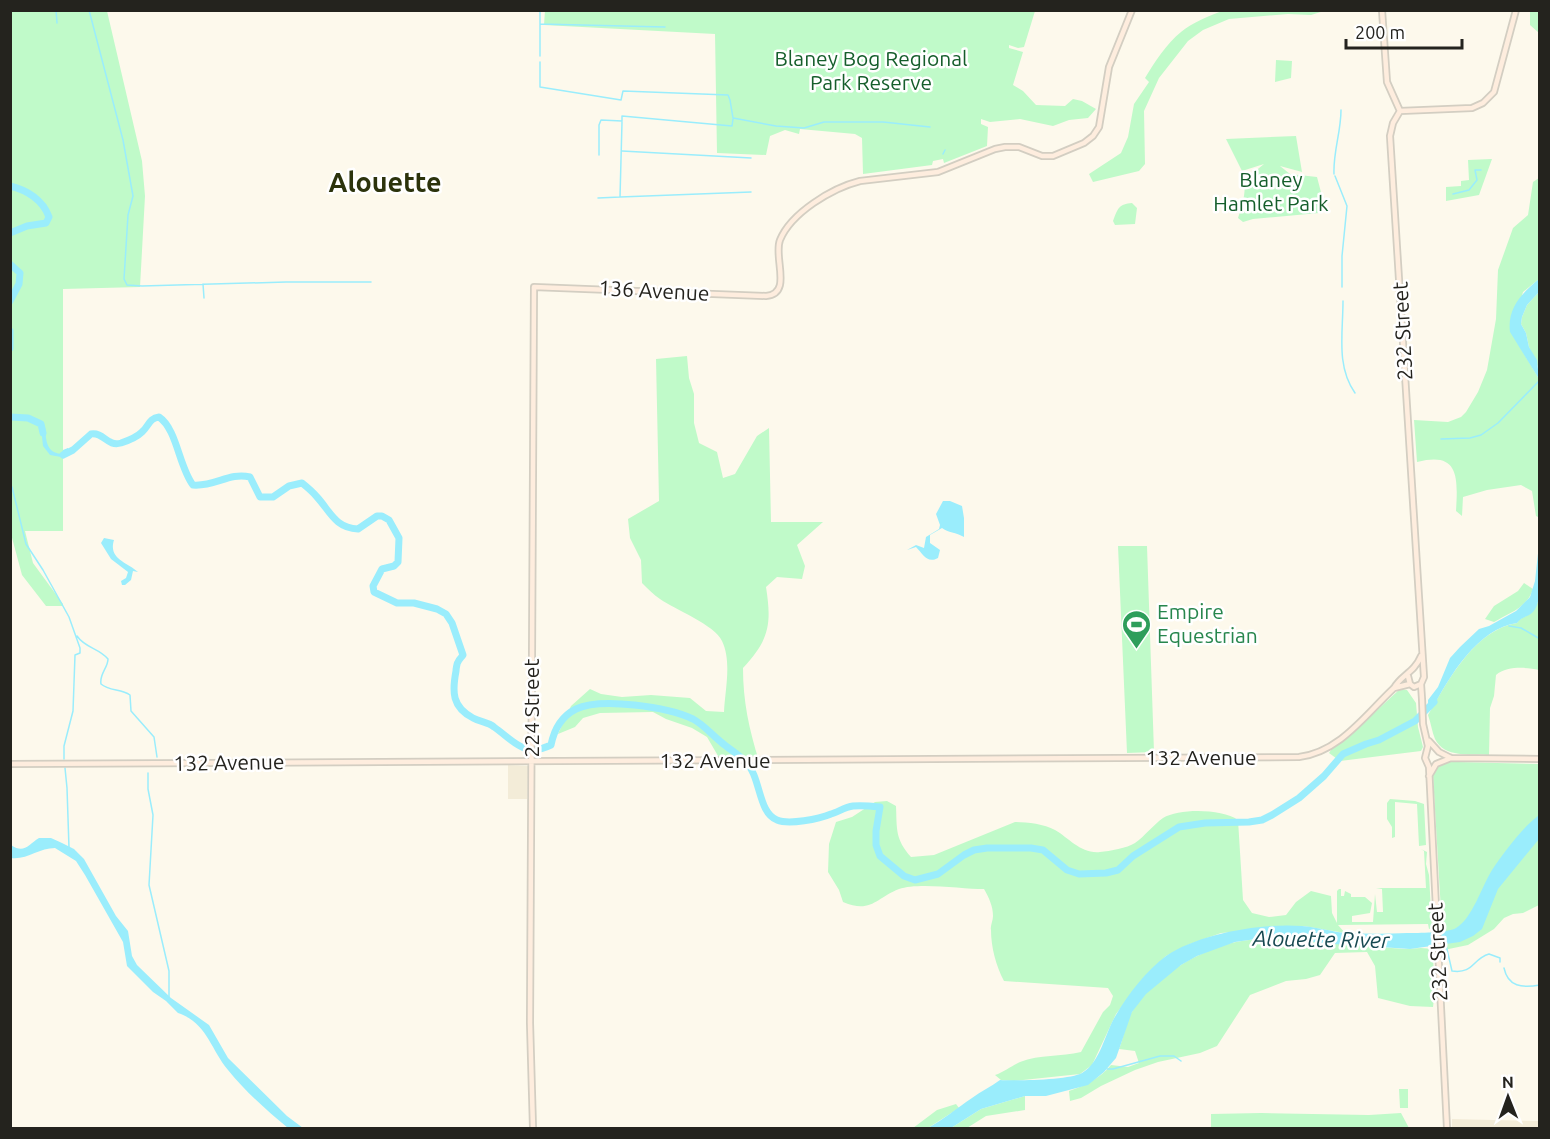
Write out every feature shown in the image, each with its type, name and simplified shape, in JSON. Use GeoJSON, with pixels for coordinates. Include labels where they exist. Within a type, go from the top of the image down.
{"type":"FeatureCollection","features":[{"type":"Feature","properties":{"kind":"street","name":"136 Avenue"},"geometry":{"type":"LineString","coordinates":[[534,287],[773,295],[781,284],[778,250],[783,235],[806,208],[850,184],[938,172],[1005,147],[1019,147],[1042,156],[1053,156],[1084,143],[1093,136],[1101,119],[1109,67],[1132,10]]}},
{"type":"Feature","properties":{"kind":"street"},"geometry":{"type":"LineString","coordinates":[[1382,10],[1387,82],[1400,111],[1472,108],[1483,103],[1494,92],[1516,10]]}},
{"type":"Feature","properties":{"kind":"street","name":"232 Street"},"geometry":{"type":"LineString","coordinates":[[1400,111],[1393,123],[1390,136],[1423,674]]}},
{"type":"Feature","properties":{"kind":"street","name":"224 Street"},"geometry":{"type":"LineString","coordinates":[[533,1128],[530,999],[534,287]]}},
{"type":"Feature","properties":{"kind":"street"},"geometry":{"type":"LineString","coordinates":[[1421,656],[1408,676],[1422,701]]}},
{"type":"Feature","properties":{"kind":"street"},"geometry":{"type":"LineString","coordinates":[[1413,670],[1418,670],[1423,674],[1424,680],[1421,684],[1423,725],[1428,739],[1441,757],[1429,776]]}},
{"type":"Feature","properties":{"kind":"street","name":"132 Avenue"},"geometry":{"type":"LineString","coordinates":[[10,764],[532,758],[726,761],[1299,758],[1313,755],[1335,743],[1394,688],[1395,684],[1408,676]]}},
{"type":"Feature","properties":{"kind":"street"},"geometry":{"type":"LineString","coordinates":[[1394,688],[1421,684]]}},
{"type":"Feature","properties":{"kind":"street"},"geometry":{"type":"LineString","coordinates":[[1428,739],[1428,752],[1425,758],[1428,763],[1438,763],[1452,758],[1539,759]]}},
{"type":"Feature","properties":{"kind":"street"},"geometry":{"type":"LineString","coordinates":[[1428,752],[1437,751],[1452,758]]}},
{"type":"Feature","properties":{"kind":"street","name":"232 Street"},"geometry":{"type":"LineString","coordinates":[[1428,763],[1447,1128]]}},
{"type":"Feature","properties":{"kind":"shaded area"},"geometry":{"type":"Polygon","coordinates":[[[508,765],[528,766],[527,799],[508,799],[508,765]]]}},
{"type":"Feature","properties":{"kind":"shaded area"},"geometry":{"type":"Polygon","coordinates":[[[1452,1119],[1539,1121],[1539,1128],[1452,1128],[1452,1119]]]}},
{"type":"Feature","properties":{"kind":"green space","name":"Blaney Bog Regional Park Reserve"},"geometry":{"type":"Polygon","coordinates":[[[545,10],[1035,11],[1024,47],[1009,45],[1009,48],[1023,52],[1013,85],[1023,91],[1036,105],[1065,106],[1073,99],[1096,109],[1088,118],[1069,120],[1053,126],[1020,119],[990,122],[981,119],[981,124],[988,127],[987,146],[944,163],[943,159],[933,161],[932,165],[863,174],[862,138],[855,134],[800,129],[799,134],[785,130],[770,136],[766,155],[717,153],[715,34],[544,25],[545,10]]]}},
{"type":"Feature","properties":{"kind":"green space"},"geometry":{"type":"Polygon","coordinates":[[[1225,10],[1324,11],[1311,15],[1288,14],[1229,19],[1203,30],[1188,41],[1159,78],[1144,111],[1145,164],[1139,171],[1093,182],[1089,174],[1121,153],[1128,137],[1134,104],[1149,82],[1145,78],[1161,54],[1185,29],[1225,10]]]}},
{"type":"Feature","properties":{"kind":"green space"},"geometry":{"type":"Polygon","coordinates":[[[10,11],[107,11],[142,161],[145,196],[140,287],[63,289],[63,531],[25,531],[33,563],[63,606],[46,606],[22,575],[11,534],[10,11]]]}},
{"type":"Feature","properties":{"kind":"green space"},"geometry":{"type":"Polygon","coordinates":[[[1530,11],[1539,11],[1539,33],[1530,25],[1530,11]]]}},
{"type":"Feature","properties":{"kind":"green space"},"geometry":{"type":"Polygon","coordinates":[[[1276,60],[1292,61],[1291,78],[1275,82],[1276,60]]]}},
{"type":"Feature","properties":{"kind":"green space","name":"Blaney Hamlet Park"},"geometry":{"type":"Polygon","coordinates":[[[1296,136],[1302,172],[1280,166],[1290,174],[1317,177],[1322,196],[1319,213],[1253,219],[1243,222],[1238,218],[1243,202],[1243,174],[1253,173],[1264,164],[1242,171],[1226,139],[1296,136]]]}},
{"type":"Feature","properties":{"kind":"green space"},"geometry":{"type":"Polygon","coordinates":[[[1492,159],[1479,195],[1446,201],[1446,187],[1461,186],[1461,181],[1469,180],[1468,160],[1492,159]]]}},
{"type":"Feature","properties":{"kind":"green space"},"geometry":{"type":"Polygon","coordinates":[[[1539,178],[1539,279],[1523,292],[1511,332],[1539,379],[1540,514],[1536,516],[1532,491],[1521,485],[1487,490],[1463,497],[1462,516],[1456,511],[1456,478],[1448,464],[1441,460],[1417,462],[1414,420],[1448,422],[1461,417],[1478,392],[1487,370],[1496,319],[1498,270],[1513,228],[1528,215],[1533,182],[1539,178]]]}},
{"type":"Feature","properties":{"kind":"green space"},"geometry":{"type":"Polygon","coordinates":[[[1132,203],[1137,208],[1135,224],[1115,225],[1113,221],[1116,213],[1124,204],[1132,203]]]}},
{"type":"Feature","properties":{"kind":"green space"},"geometry":{"type":"Polygon","coordinates":[[[1539,292],[1539,369],[1521,324],[1527,305],[1539,292]]]}},
{"type":"Feature","properties":{"kind":"green space"},"geometry":{"type":"Polygon","coordinates":[[[687,356],[689,378],[694,394],[694,423],[699,443],[717,452],[723,478],[735,474],[757,436],[769,428],[771,522],[823,522],[797,545],[805,566],[802,579],[777,577],[766,587],[769,612],[766,631],[758,649],[743,668],[747,715],[759,761],[721,761],[707,737],[692,728],[653,712],[600,713],[583,718],[575,727],[558,734],[571,706],[590,689],[601,694],[622,697],[651,695],[690,698],[706,711],[724,712],[727,658],[722,641],[711,629],[660,599],[642,583],[641,560],[630,538],[628,519],[659,501],[656,359],[687,356]]]}},
{"type":"Feature","properties":{"kind":"green space","name":"Empire Equestrian"},"geometry":{"type":"Polygon","coordinates":[[[1118,546],[1147,546],[1154,752],[1127,753],[1118,546]]]}},
{"type":"Feature","properties":{"kind":"green space"},"geometry":{"type":"Polygon","coordinates":[[[1524,583],[1533,589],[1522,605],[1494,622],[1485,619],[1494,606],[1518,591],[1524,583]]]}},
{"type":"Feature","properties":{"kind":"green space"},"geometry":{"type":"Polygon","coordinates":[[[1539,600],[1539,670],[1517,668],[1496,675],[1490,708],[1489,755],[1459,754],[1445,749],[1435,739],[1428,715],[1444,687],[1475,646],[1502,628],[1517,623],[1532,612],[1539,600]]]}},
{"type":"Feature","properties":{"kind":"green space"},"geometry":{"type":"Polygon","coordinates":[[[1400,689],[1407,690],[1416,703],[1423,747],[1421,751],[1340,761],[1329,753],[1331,750],[1400,689]]]}},
{"type":"Feature","properties":{"kind":"green space"},"geometry":{"type":"Polygon","coordinates":[[[1452,760],[1539,764],[1539,905],[1523,913],[1504,918],[1494,929],[1468,945],[1439,951],[1439,945],[1443,945],[1433,775],[1443,763],[1452,760]]]}},
{"type":"Feature","properties":{"kind":"green space"},"geometry":{"type":"Polygon","coordinates":[[[1390,799],[1424,804],[1426,845],[1419,846],[1417,804],[1395,802],[1395,837],[1392,838],[1392,827],[1387,819],[1387,803],[1390,799]]]}},
{"type":"Feature","properties":{"kind":"green space"},"geometry":{"type":"Polygon","coordinates":[[[887,801],[896,806],[899,839],[911,857],[934,855],[1015,822],[1046,826],[1087,851],[1100,852],[1123,848],[1135,843],[1159,821],[1170,815],[1201,811],[1231,816],[1238,820],[1243,900],[1252,913],[1269,917],[1286,915],[1296,902],[1311,891],[1331,896],[1332,913],[1337,923],[1337,891],[1341,889],[1341,896],[1344,896],[1345,891],[1351,894],[1351,897],[1365,897],[1372,903],[1370,913],[1352,916],[1352,922],[1373,922],[1375,894],[1377,912],[1383,912],[1382,889],[1376,888],[1426,888],[1424,851],[1421,849],[1427,852],[1432,928],[1429,929],[1428,924],[1338,925],[1345,933],[1304,926],[1221,933],[1190,944],[1166,956],[1145,976],[1116,1014],[1092,1065],[1080,1074],[1014,1081],[1001,1080],[995,1075],[1020,1062],[1081,1052],[1103,1012],[1110,1005],[1113,996],[1108,988],[1004,981],[993,950],[991,928],[993,912],[984,889],[917,886],[899,889],[867,906],[843,902],[828,872],[829,844],[836,822],[852,817],[875,802],[887,801]]]}},
{"type":"Feature","properties":{"kind":"green space"},"geometry":{"type":"Polygon","coordinates":[[[1296,938],[1350,945],[1430,949],[1433,951],[1433,1007],[1410,1006],[1378,998],[1375,966],[1367,952],[1335,953],[1320,975],[1286,981],[1250,995],[1217,1046],[1200,1053],[1158,1062],[1135,1070],[1081,1098],[1070,1101],[1069,1091],[1092,1081],[1111,1065],[1128,1067],[1139,1063],[1135,1051],[1119,1049],[1133,1010],[1153,986],[1165,976],[1192,959],[1221,946],[1251,940],[1296,938]]]}},
{"type":"Feature","properties":{"kind":"green space"},"geometry":{"type":"Polygon","coordinates":[[[1399,1089],[1408,1089],[1408,1108],[1400,1108],[1399,1089]]]}},
{"type":"Feature","properties":{"kind":"green space"},"geometry":{"type":"Polygon","coordinates":[[[1025,1096],[1025,1110],[986,1116],[967,1128],[951,1128],[981,1109],[1025,1096]]]}},
{"type":"Feature","properties":{"kind":"green space"},"geometry":{"type":"Polygon","coordinates":[[[956,1104],[959,1108],[928,1128],[913,1128],[937,1110],[956,1104]]]}},
{"type":"Feature","properties":{"kind":"green space"},"geometry":{"type":"Polygon","coordinates":[[[1401,1113],[1409,1128],[1211,1128],[1211,1114],[1369,1115],[1401,1113]]]}},
{"type":"Feature","properties":{"kind":"water"},"geometry":{"type":"Polygon","coordinates":[[[1539,279],[1539,292],[1527,305],[1521,324],[1529,347],[1537,360],[1539,379],[1510,332],[1510,323],[1513,308],[1539,279]]]}},
{"type":"Feature","properties":{"kind":"water"},"geometry":{"type":"Polygon","coordinates":[[[41,427],[45,427],[47,441],[53,451],[62,454],[63,450],[68,448],[70,455],[61,457],[50,455],[43,446],[41,427]]]}},
{"type":"Feature","properties":{"kind":"water"},"geometry":{"type":"Polygon","coordinates":[[[943,501],[962,506],[964,537],[942,528],[930,535],[930,543],[940,550],[938,558],[934,560],[926,557],[916,547],[907,550],[916,545],[924,548],[926,537],[939,529],[936,514],[943,501]]]}},
{"type":"Feature","properties":{"kind":"water"},"geometry":{"type":"Polygon","coordinates":[[[104,538],[114,540],[116,556],[138,572],[133,571],[131,580],[125,585],[122,585],[121,581],[126,578],[128,572],[111,559],[101,543],[104,538]]]}},
{"type":"Feature","properties":{"kind":"water"},"geometry":{"type":"Polygon","coordinates":[[[1539,544],[1540,590],[1533,612],[1517,623],[1489,634],[1477,644],[1447,682],[1432,709],[1428,710],[1428,700],[1438,687],[1450,658],[1479,629],[1516,611],[1530,597],[1535,581],[1539,544]]]}},
{"type":"Feature","properties":{"kind":"water","name":"Alouette River"},"geometry":{"type":"Polygon","coordinates":[[[1539,815],[1539,839],[1498,889],[1482,929],[1473,936],[1460,942],[1410,949],[1319,943],[1296,938],[1235,942],[1197,956],[1181,965],[1146,994],[1132,1012],[1116,1058],[1088,1085],[1046,1096],[1025,1096],[981,1109],[951,1128],[928,1128],[1000,1080],[1055,1079],[1082,1073],[1094,1062],[1112,1022],[1138,983],[1166,956],[1196,941],[1232,931],[1286,925],[1370,934],[1432,932],[1456,928],[1462,924],[1472,910],[1502,855],[1539,815]]]}},
{"type":"Feature","properties":{"kind":"water"},"geometry":{"type":"Polygon","coordinates":[[[39,838],[51,838],[62,843],[74,849],[84,859],[116,916],[128,931],[132,956],[137,965],[171,998],[209,1025],[228,1058],[287,1116],[303,1128],[288,1128],[265,1108],[228,1070],[196,1023],[178,1013],[127,966],[123,942],[76,861],[55,848],[11,858],[11,845],[23,849],[39,838]]]}},
{"type":"Feature","properties":{"kind":"waterway"},"geometry":{"type":"LineString","coordinates":[[56,10],[57,23]]}},
{"type":"Feature","properties":{"kind":"waterway"},"geometry":{"type":"LineString","coordinates":[[89,10],[123,140],[133,196],[128,215],[124,279],[127,285],[371,282]]}},
{"type":"Feature","properties":{"kind":"waterway"},"geometry":{"type":"LineString","coordinates":[[540,10],[540,56]]}},
{"type":"Feature","properties":{"kind":"waterway"},"geometry":{"type":"LineString","coordinates":[[540,24],[665,27]]}},
{"type":"Feature","properties":{"kind":"waterway"},"geometry":{"type":"LineString","coordinates":[[540,62],[540,87],[621,100],[623,91],[728,95],[733,118],[776,126],[804,128],[824,122],[883,122],[930,127]]}},
{"type":"Feature","properties":{"kind":"waterway"},"geometry":{"type":"LineString","coordinates":[[1334,174],[1341,110]]}},
{"type":"Feature","properties":{"kind":"waterway"},"geometry":{"type":"LineString","coordinates":[[599,155],[601,120],[622,121],[622,116],[732,126],[733,119]]}},
{"type":"Feature","properties":{"kind":"waterway"},"geometry":{"type":"LineString","coordinates":[[598,198],[620,197],[622,122]]}},
{"type":"Feature","properties":{"kind":"waterway"},"geometry":{"type":"LineString","coordinates":[[943,154],[945,150]]}},
{"type":"Feature","properties":{"kind":"waterway"},"geometry":{"type":"LineString","coordinates":[[622,151],[751,158]]}},
{"type":"Feature","properties":{"kind":"waterway"},"geometry":{"type":"LineString","coordinates":[[1453,194],[1469,190],[1477,180],[1475,170],[1481,170]]}},
{"type":"Feature","properties":{"kind":"waterway"},"geometry":{"type":"LineString","coordinates":[[1335,176],[1347,206],[1342,256],[1342,287]]}},
{"type":"Feature","properties":{"kind":"waterway"},"geometry":{"type":"LineString","coordinates":[[10,186],[34,197],[49,217],[46,223],[27,226],[10,233]]}},
{"type":"Feature","properties":{"kind":"waterway"},"geometry":{"type":"LineString","coordinates":[[620,197],[751,192]]}},
{"type":"Feature","properties":{"kind":"waterway"},"geometry":{"type":"LineString","coordinates":[[10,264],[20,273],[19,284],[10,301]]}},
{"type":"Feature","properties":{"kind":"waterway"},"geometry":{"type":"LineString","coordinates":[[203,284],[204,298]]}},
{"type":"Feature","properties":{"kind":"waterway"},"geometry":{"type":"LineString","coordinates":[[1343,301],[1343,360],[1345,372],[1355,393]]}},
{"type":"Feature","properties":{"kind":"waterway"},"geometry":{"type":"LineString","coordinates":[[10,331],[10,348]]}},
{"type":"Feature","properties":{"kind":"waterway"},"geometry":{"type":"LineString","coordinates":[[1441,439],[1470,438],[1481,435],[1498,423],[1540,380]]}},
{"type":"Feature","properties":{"kind":"waterway"},"geometry":{"type":"LineString","coordinates":[[10,417],[28,418],[41,424],[43,433]]}},
{"type":"Feature","properties":{"kind":"waterway"},"geometry":{"type":"LineString","coordinates":[[63,455],[73,450],[91,434],[99,435],[112,443],[121,443],[140,434],[151,421],[159,417],[170,430],[193,485],[208,484],[235,476],[250,477],[260,497],[273,497],[289,486],[302,483],[344,526],[358,529],[377,516],[382,516],[389,520],[399,538],[398,562],[394,566],[382,569],[373,586],[374,592],[397,603],[414,603],[437,609],[446,614],[452,623],[463,655],[457,665],[454,692],[457,704],[466,714],[492,725],[520,746],[534,750],[551,745],[554,734],[563,720],[571,712],[587,705],[617,704],[652,707],[693,719],[746,762],[754,776],[766,810],[777,820],[796,822],[826,816],[853,806],[880,807],[876,831],[876,845],[880,856],[904,876],[915,880],[938,874],[964,855],[974,850],[987,848],[1043,850],[1067,870],[1079,874],[1118,870],[1133,856],[1179,827],[1205,823],[1249,822],[1262,820],[1272,815],[1299,798],[1324,776],[1343,754],[1379,740],[1415,721],[1434,702]]}},
{"type":"Feature","properties":{"kind":"waterway"},"geometry":{"type":"LineString","coordinates":[[12,487],[26,544],[69,617],[80,648],[80,653],[75,655],[73,711],[64,746],[64,759]]}},
{"type":"Feature","properties":{"kind":"waterway"},"geometry":{"type":"LineString","coordinates":[[1509,626],[1521,628],[1540,639]]}},
{"type":"Feature","properties":{"kind":"waterway"},"geometry":{"type":"LineString","coordinates":[[77,636],[108,659],[101,677],[101,684],[130,695],[131,711],[154,737],[157,757]]}},
{"type":"Feature","properties":{"kind":"waterway"},"geometry":{"type":"LineString","coordinates":[[65,768],[69,848]]}},
{"type":"Feature","properties":{"kind":"waterway"},"geometry":{"type":"LineString","coordinates":[[148,773],[148,789],[153,815],[149,885],[169,971],[169,997]]}},
{"type":"Feature","properties":{"kind":"waterway"},"geometry":{"type":"LineString","coordinates":[[1446,945],[1452,971],[1465,970],[1489,954],[1500,958],[1500,962]]}},
{"type":"Feature","properties":{"kind":"waterway"},"geometry":{"type":"LineString","coordinates":[[1504,968],[1512,983],[1522,986],[1540,985]]}},
{"type":"Feature","properties":{"kind":"waterway"},"geometry":{"type":"LineString","coordinates":[[1107,1069],[1160,1056],[1174,1056],[1181,1061]]}},
{"type":"Feature","properties":{"kind":"place","name":"Empire Equestrian"},"geometry":{"type":"Point","coordinates":[1136,650]}},
{"type":"Feature","properties":{"kind":"district","name":"Alouette"},"geometry":{"type":"Point","coordinates":[385,183]}}]}
